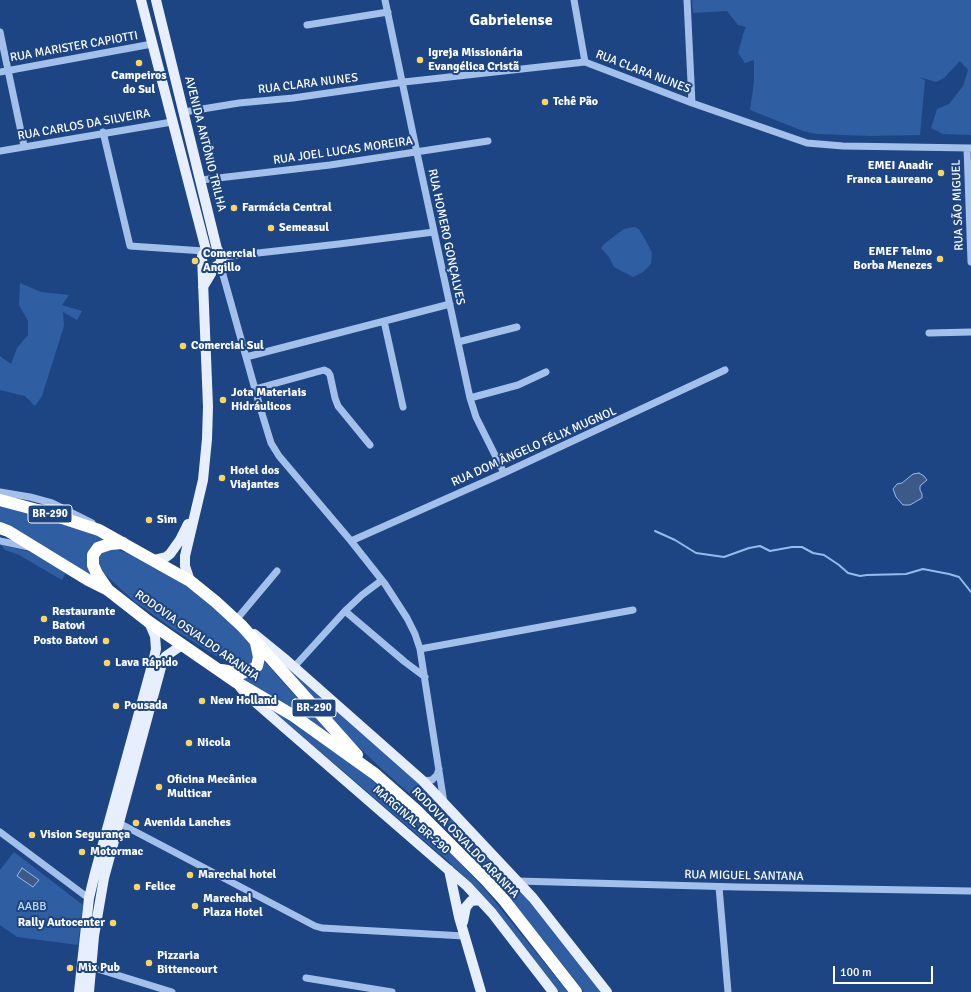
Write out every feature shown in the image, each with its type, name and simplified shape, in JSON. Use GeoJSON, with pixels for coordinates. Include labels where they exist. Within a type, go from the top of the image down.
{"type":"FeatureCollection","features":[{"type":"Feature","properties":{"kind":"highway","name":"RODOVIA OSVALDO ARANHA"},"geometry":{"type":"LineString","coordinates":[[0,500],[41,511],[99,530],[190,581],[239,623],[375,774]]}},
{"type":"Feature","properties":{"kind":"highway","name":"RODOVIA OSVALDO ARANHA"},"geometry":{"type":"LineString","coordinates":[[0,528],[8,531],[88,580],[108,590],[149,622],[182,645],[236,682],[294,716],[375,774],[416,810],[504,900],[576,992]]}},
{"type":"Feature","properties":{"kind":"highway","name":"BR-290"},"geometry":{"type":"LineString","coordinates":[[108,590],[97,574],[93,565],[93,555],[98,548],[103,546],[123,543]]}},
{"type":"Feature","properties":{"kind":"highway","name":"BR-290"},"geometry":{"type":"LineString","coordinates":[[219,670],[242,672],[253,669],[257,666],[259,658],[256,641]]}},
{"type":"Feature","properties":{"kind":"main road"},"geometry":{"type":"LineString","coordinates":[[142,0],[205,250]]}},
{"type":"Feature","properties":{"kind":"main road","name":"AVENIDA ANTÔNIO TRILHA"},"geometry":{"type":"LineString","coordinates":[[156,0],[201,180],[218,259]]}},
{"type":"Feature","properties":{"kind":"main road"},"geometry":{"type":"LineString","coordinates":[[190,581],[185,556],[203,480],[208,439],[202,256],[205,250],[212,247],[218,259]]}},
{"type":"Feature","properties":{"kind":"main road"},"geometry":{"type":"LineString","coordinates":[[203,261],[208,266],[218,259]]}},
{"type":"Feature","properties":{"kind":"main road"},"geometry":{"type":"LineString","coordinates":[[203,288],[218,259]]}},
{"type":"Feature","properties":{"kind":"main road"},"geometry":{"type":"LineString","coordinates":[[153,560],[162,559],[170,554],[195,514]]}},
{"type":"Feature","properties":{"kind":"main road"},"geometry":{"type":"LineString","coordinates":[[79,992],[94,936],[104,878],[159,659],[156,649],[155,636],[149,622]]}},
{"type":"Feature","properties":{"kind":"main road"},"geometry":{"type":"LineString","coordinates":[[239,623],[260,638],[294,667],[423,781],[538,905],[607,992]]}},
{"type":"Feature","properties":{"kind":"main road"},"geometry":{"type":"LineString","coordinates":[[159,659],[182,645]]}},
{"type":"Feature","properties":{"kind":"main road"},"geometry":{"type":"LineString","coordinates":[[89,992],[86,966],[90,898],[97,866],[159,659]]}},
{"type":"Feature","properties":{"kind":"main road","name":"MARGINAL BR-290"},"geometry":{"type":"LineString","coordinates":[[236,682],[246,694],[449,870],[480,900],[553,992]]}},
{"type":"Feature","properties":{"kind":"main road"},"geometry":{"type":"LineString","coordinates":[[449,870],[464,932],[481,992]]}},
{"type":"Feature","properties":{"kind":"main road"},"geometry":{"type":"LineString","coordinates":[[464,932],[466,907],[471,901],[480,900]]}},
{"type":"Feature","properties":{"kind":"street","name":"RUA HOMERO GONÇALVES"},"geometry":{"type":"LineString","coordinates":[[385,0],[470,398],[476,416],[504,473]]}},
{"type":"Feature","properties":{"kind":"street"},"geometry":{"type":"LineString","coordinates":[[574,0],[585,62]]}},
{"type":"Feature","properties":{"kind":"street"},"geometry":{"type":"LineString","coordinates":[[687,0],[692,103]]}},
{"type":"Feature","properties":{"kind":"street"},"geometry":{"type":"LineString","coordinates":[[307,25],[388,12]]}},
{"type":"Feature","properties":{"kind":"street"},"geometry":{"type":"LineString","coordinates":[[0,32],[24,146]]}},
{"type":"Feature","properties":{"kind":"street","name":"RUA MARISTER CAPIOTTI"},"geometry":{"type":"LineString","coordinates":[[0,72],[152,44]]}},
{"type":"Feature","properties":{"kind":"street","name":"RUA CLARA NUNES"},"geometry":{"type":"LineString","coordinates":[[184,112],[239,103],[293,98],[402,83],[585,62],[692,103],[807,143],[843,146],[969,148]]}},
{"type":"Feature","properties":{"kind":"street","name":"RUA CARLOS DA SILVEIRA"},"geometry":{"type":"LineString","coordinates":[[0,151],[103,132],[172,122]]}},
{"type":"Feature","properties":{"kind":"street"},"geometry":{"type":"LineString","coordinates":[[103,132],[130,246],[205,250]]}},
{"type":"Feature","properties":{"kind":"street","name":"RUA JOEL LUCAS MOREIRA"},"geometry":{"type":"LineString","coordinates":[[201,180],[330,165],[417,153],[488,141]]}},
{"type":"Feature","properties":{"kind":"street","name":"RUA SÃO MIGUEL"},"geometry":{"type":"LineString","coordinates":[[969,148],[971,262]]}},
{"type":"Feature","properties":{"kind":"street"},"geometry":{"type":"LineString","coordinates":[[434,232],[218,259],[271,443],[279,456],[382,580],[407,618],[420,649],[444,803]]}},
{"type":"Feature","properties":{"kind":"street"},"geometry":{"type":"LineString","coordinates":[[246,357],[450,304]]}},
{"type":"Feature","properties":{"kind":"street"},"geometry":{"type":"LineString","coordinates":[[384,321],[403,407]]}},
{"type":"Feature","properties":{"kind":"street"},"geometry":{"type":"LineString","coordinates":[[458,342],[517,327]]}},
{"type":"Feature","properties":{"kind":"street"},"geometry":{"type":"LineString","coordinates":[[929,333],[971,332]]}},
{"type":"Feature","properties":{"kind":"street"},"geometry":{"type":"LineString","coordinates":[[255,389],[324,370],[330,373],[338,406],[370,445]]}},
{"type":"Feature","properties":{"kind":"street","name":"RUA DOM ÂNGELO FÉLIX MUGNOL"},"geometry":{"type":"LineString","coordinates":[[351,541],[504,473],[725,370]]}},
{"type":"Feature","properties":{"kind":"street"},"geometry":{"type":"LineString","coordinates":[[470,398],[518,385],[546,372]]}},
{"type":"Feature","properties":{"kind":"street"},"geometry":{"type":"LineString","coordinates":[[0,492],[30,497],[52,503],[89,521],[99,530]]}},
{"type":"Feature","properties":{"kind":"street"},"geometry":{"type":"LineString","coordinates":[[0,541],[36,548]]}},
{"type":"Feature","properties":{"kind":"street"},"geometry":{"type":"LineString","coordinates":[[239,623],[277,571]]}},
{"type":"Feature","properties":{"kind":"street"},"geometry":{"type":"LineString","coordinates":[[294,667],[345,611],[362,595],[382,580]]}},
{"type":"Feature","properties":{"kind":"street"},"geometry":{"type":"LineString","coordinates":[[420,649],[633,610]]}},
{"type":"Feature","properties":{"kind":"street"},"geometry":{"type":"LineString","coordinates":[[345,611],[404,662],[425,677]]}},
{"type":"Feature","properties":{"kind":"street"},"geometry":{"type":"LineString","coordinates":[[423,781],[429,781],[435,778],[439,769]]}},
{"type":"Feature","properties":{"kind":"street"},"geometry":{"type":"LineString","coordinates":[[119,823],[315,926],[322,928],[464,932]]}},
{"type":"Feature","properties":{"kind":"street"},"geometry":{"type":"LineString","coordinates":[[0,832],[82,894],[90,898]]}},
{"type":"Feature","properties":{"kind":"street","name":"RUA MIGUEL SANTANA"},"geometry":{"type":"LineString","coordinates":[[517,881],[720,887],[971,891]]}},
{"type":"Feature","properties":{"kind":"street"},"geometry":{"type":"LineString","coordinates":[[720,887],[728,992]]}},
{"type":"Feature","properties":{"kind":"street"},"geometry":{"type":"LineString","coordinates":[[86,966],[172,992]]}},
{"type":"Feature","properties":{"kind":"street"},"geometry":{"type":"LineString","coordinates":[[306,978],[392,992]]}},
{"type":"Feature","properties":{"kind":"green space"},"geometry":{"type":"Polygon","coordinates":[[[692,0],[971,0],[971,135],[943,134],[931,128],[937,109],[949,104],[963,86],[968,70],[960,61],[944,78],[936,82],[919,77],[925,80],[920,135],[871,136],[816,134],[803,131],[750,110],[754,82],[754,60],[745,63],[738,53],[746,27],[738,25],[727,11],[693,13],[692,0]]]}},
{"type":"Feature","properties":{"kind":"green space"},"geometry":{"type":"Polygon","coordinates":[[[634,227],[639,229],[652,253],[651,264],[643,272],[633,277],[614,267],[609,257],[601,248],[624,229],[634,227]]]}},
{"type":"Feature","properties":{"kind":"green space"},"geometry":{"type":"Polygon","coordinates":[[[20,283],[41,292],[69,295],[62,305],[82,311],[77,320],[63,312],[64,326],[42,396],[35,406],[25,396],[0,390],[0,356],[11,364],[17,348],[28,335],[28,321],[19,305],[20,283]]]}},
{"type":"Feature","properties":{"kind":"green space"},"geometry":{"type":"Polygon","coordinates":[[[0,503],[75,526],[106,539],[93,546],[100,584],[0,524],[0,503]]]}},
{"type":"Feature","properties":{"kind":"green space"},"geometry":{"type":"Polygon","coordinates":[[[1,545],[31,552],[66,572],[62,580],[19,555],[5,550],[1,545]]]}},
{"type":"Feature","properties":{"kind":"green space"},"geometry":{"type":"Polygon","coordinates":[[[115,549],[131,554],[178,580],[214,607],[251,645],[255,659],[251,666],[241,669],[234,667],[176,631],[134,601],[99,569],[98,556],[100,552],[115,549]]]}},
{"type":"Feature","properties":{"kind":"green space"},"geometry":{"type":"Polygon","coordinates":[[[268,649],[439,801],[509,876],[601,992],[584,992],[479,861],[438,819],[332,722],[268,649]]]}},
{"type":"Feature","properties":{"kind":"green space"},"geometry":{"type":"Polygon","coordinates":[[[261,657],[338,740],[239,678],[248,678],[256,674],[261,657]]]}},
{"type":"Feature","properties":{"kind":"green space"},"geometry":{"type":"Polygon","coordinates":[[[272,707],[353,763],[447,849],[484,888],[568,992],[559,992],[503,921],[470,883],[447,860],[295,730],[271,713],[272,707]]]}},
{"type":"Feature","properties":{"kind":"green space","name":"AABB"},"geometry":{"type":"Polygon","coordinates":[[[14,852],[83,905],[78,945],[17,937],[0,925],[0,870],[14,852]]]}},
{"type":"Feature","properties":{"kind":"shaded area"},"geometry":{"type":"Polygon","coordinates":[[[919,473],[927,480],[920,486],[922,498],[910,505],[903,505],[896,497],[893,489],[897,484],[902,483],[913,474],[919,473]]]}},
{"type":"Feature","properties":{"kind":"shaded area"},"geometry":{"type":"Polygon","coordinates":[[[22,868],[39,880],[33,887],[17,876],[22,868]]]}},
{"type":"Feature","properties":{"kind":"waterway"},"geometry":{"type":"LineString","coordinates":[[655,531],[675,540],[696,553],[724,557],[749,548],[760,546],[770,551],[792,547],[802,547],[813,553],[824,555],[848,573],[860,576],[906,574],[923,569],[959,577],[971,592]]}},
{"type":"Feature","properties":{"kind":"place","name":"Igreja Missionária Evangélica Cristã"},"geometry":{"type":"Point","coordinates":[420,60]}},
{"type":"Feature","properties":{"kind":"place","name":"Campeiros do Sul"},"geometry":{"type":"Point","coordinates":[139,63]}},
{"type":"Feature","properties":{"kind":"place","name":"Tchê Pão"},"geometry":{"type":"Point","coordinates":[545,102]}},
{"type":"Feature","properties":{"kind":"place","name":"EMEI Anadir Franca Laureano"},"geometry":{"type":"Point","coordinates":[941,173]}},
{"type":"Feature","properties":{"kind":"place","name":"Farmácia Central"},"geometry":{"type":"Point","coordinates":[234,208]}},
{"type":"Feature","properties":{"kind":"place","name":"Semeasul"},"geometry":{"type":"Point","coordinates":[271,228]}},
{"type":"Feature","properties":{"kind":"place","name":"EMEF Telmo Borba Menezes"},"geometry":{"type":"Point","coordinates":[940,259]}},
{"type":"Feature","properties":{"kind":"place","name":"Comercial Angillo"},"geometry":{"type":"Point","coordinates":[195,261]}},
{"type":"Feature","properties":{"kind":"place","name":"Comercial Sul"},"geometry":{"type":"Point","coordinates":[183,346]}},
{"type":"Feature","properties":{"kind":"place","name":"Jota Materiais Hidráulicos"},"geometry":{"type":"Point","coordinates":[223,400]}},
{"type":"Feature","properties":{"kind":"place","name":"Hotel dos Viajantes"},"geometry":{"type":"Point","coordinates":[222,478]}},
{"type":"Feature","properties":{"kind":"place","name":"Sim"},"geometry":{"type":"Point","coordinates":[149,520]}},
{"type":"Feature","properties":{"kind":"place","name":"Restaurante Batovi"},"geometry":{"type":"Point","coordinates":[44,619]}},
{"type":"Feature","properties":{"kind":"place","name":"Posto Batovi"},"geometry":{"type":"Point","coordinates":[106,641]}},
{"type":"Feature","properties":{"kind":"place","name":"Lava Rápido"},"geometry":{"type":"Point","coordinates":[107,663]}},
{"type":"Feature","properties":{"kind":"place","name":"New Holland"},"geometry":{"type":"Point","coordinates":[202,701]}},
{"type":"Feature","properties":{"kind":"place","name":"Pousada"},"geometry":{"type":"Point","coordinates":[116,706]}},
{"type":"Feature","properties":{"kind":"place","name":"Nicola"},"geometry":{"type":"Point","coordinates":[189,743]}},
{"type":"Feature","properties":{"kind":"place","name":"Oficina Mecânica Multicar"},"geometry":{"type":"Point","coordinates":[159,787]}},
{"type":"Feature","properties":{"kind":"place","name":"Avenida Lanches"},"geometry":{"type":"Point","coordinates":[136,823]}},
{"type":"Feature","properties":{"kind":"place","name":"Vision Segurança"},"geometry":{"type":"Point","coordinates":[32,835]}},
{"type":"Feature","properties":{"kind":"place","name":"Motormac"},"geometry":{"type":"Point","coordinates":[82,852]}},
{"type":"Feature","properties":{"kind":"place","name":"Marechal hotel"},"geometry":{"type":"Point","coordinates":[190,875]}},
{"type":"Feature","properties":{"kind":"place","name":"Felice"},"geometry":{"type":"Point","coordinates":[137,887]}},
{"type":"Feature","properties":{"kind":"place","name":"Marechal Plaza Hotel"},"geometry":{"type":"Point","coordinates":[195,906]}},
{"type":"Feature","properties":{"kind":"place","name":"Rally Autocenter"},"geometry":{"type":"Point","coordinates":[113,923]}},
{"type":"Feature","properties":{"kind":"place","name":"Pizzaria Bittencourt"},"geometry":{"type":"Point","coordinates":[149,963]}},
{"type":"Feature","properties":{"kind":"place","name":"Mix Pub"},"geometry":{"type":"Point","coordinates":[70,968]}},
{"type":"Feature","properties":{"kind":"district","name":"Gabrielense"},"geometry":{"type":"Point","coordinates":[511,21]}}]}
